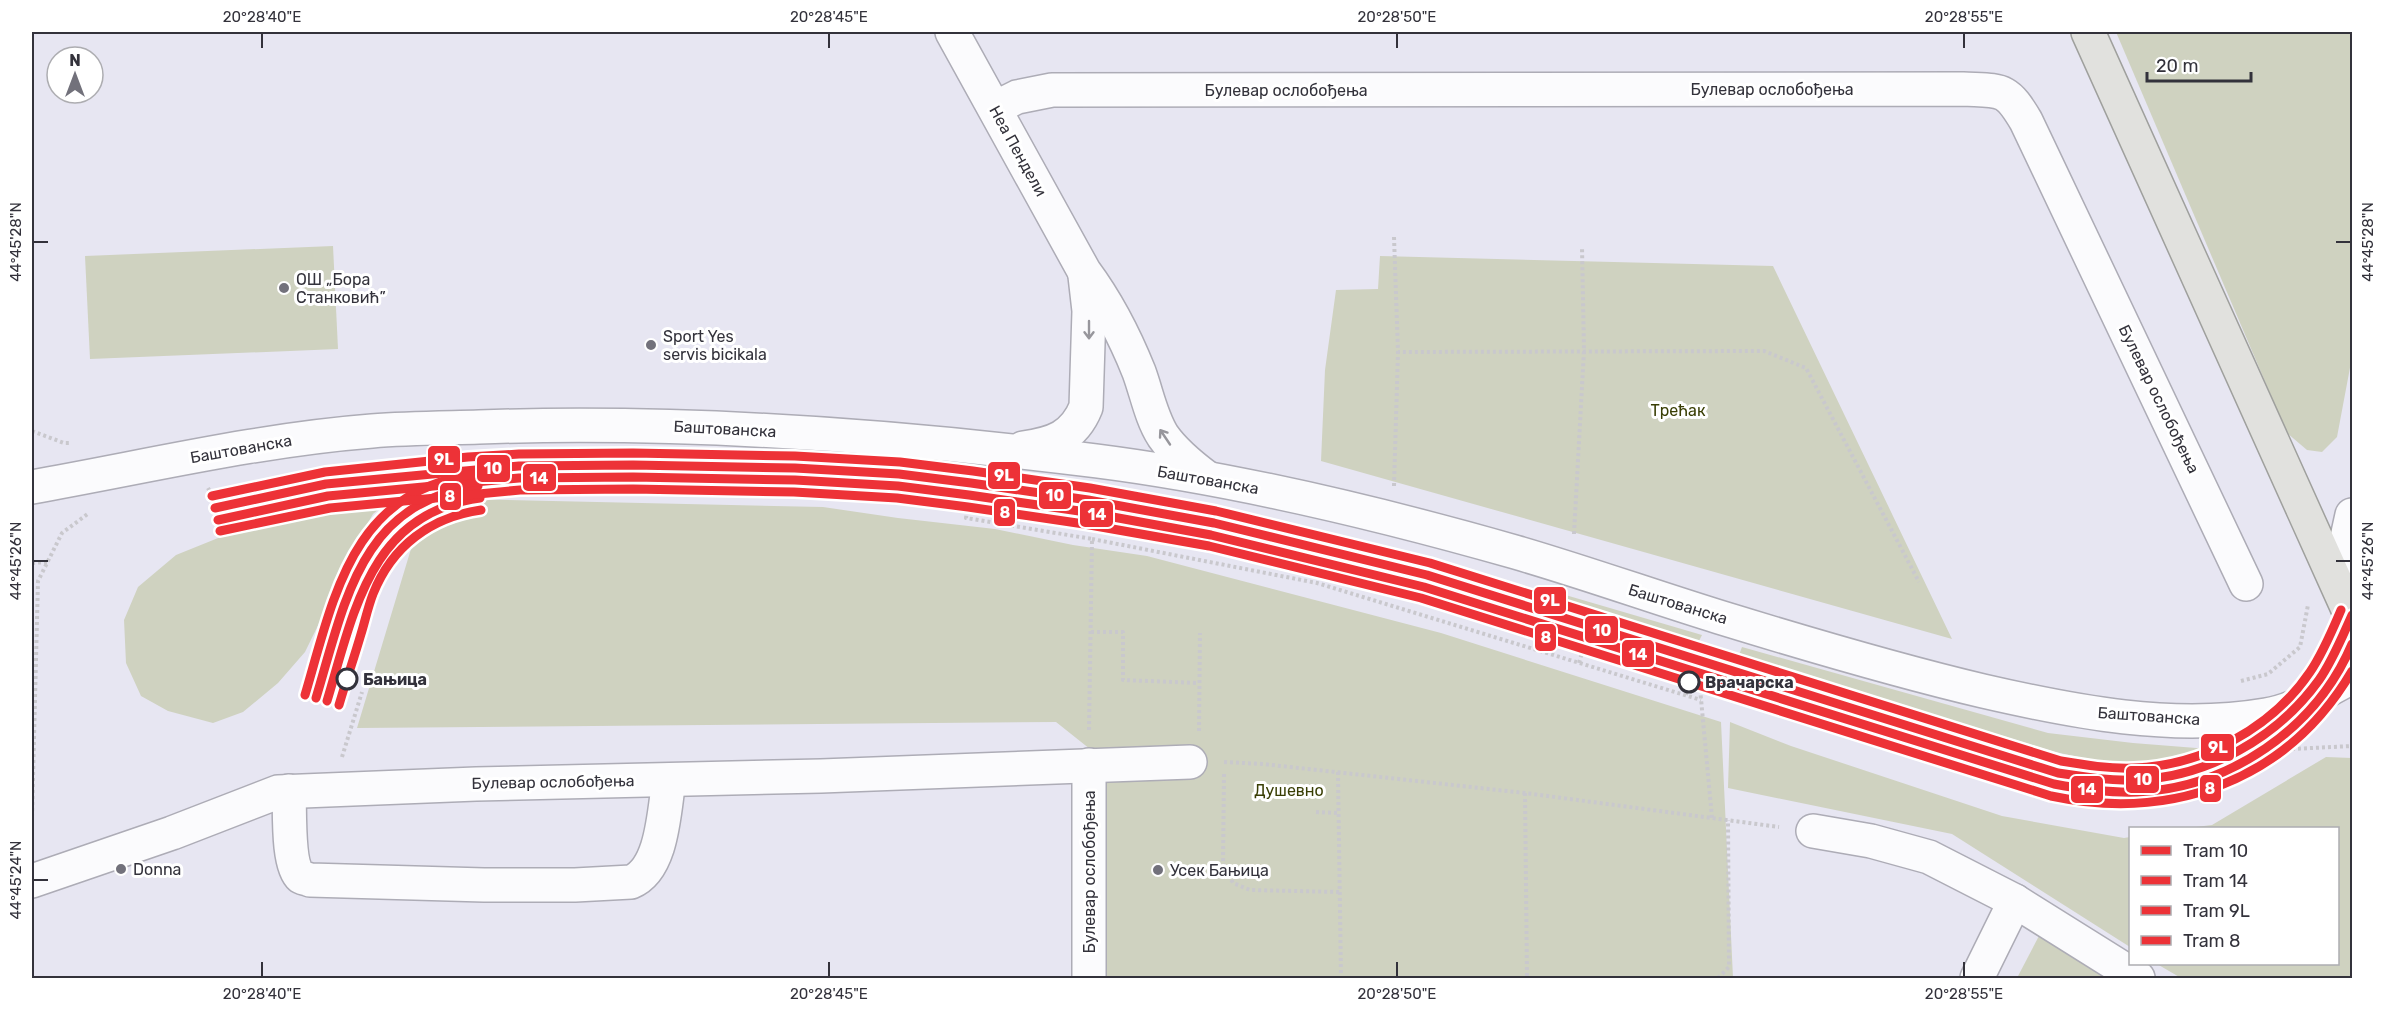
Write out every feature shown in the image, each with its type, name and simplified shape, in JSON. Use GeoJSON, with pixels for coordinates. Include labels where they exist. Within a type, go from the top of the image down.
{"type":"FeatureCollection","features":[{"type":"Feature","properties":{"kind":"main road"},"geometry":{"type":"LineString","coordinates":[[2088,32],[2352,618]]}},
{"type":"Feature","properties":{"kind":"street","name":"Неа Пендели"},"geometry":{"type":"LineString","coordinates":[[952,32],[1084,272],[1096,287],[1127,344],[1159,429],[1185,462],[1206,477]]}},
{"type":"Feature","properties":{"kind":"street","name":"Булевар ослобођења"},"geometry":{"type":"LineString","coordinates":[[995,108],[1017,97],[1052,90],[1964,89],[2004,93],[2014,100],[2026,121],[2246,584]]}},
{"type":"Feature","properties":{"kind":"street","name":"Неа Пендели"},"geometry":{"type":"LineString","coordinates":[[1006,450],[1048,444],[1074,429],[1081,419],[1086,407],[1089,352],[1088,289],[1084,272]]}},
{"type":"Feature","properties":{"kind":"street","name":"Баштованска"},"geometry":{"type":"LineString","coordinates":[[32,487],[256,445],[376,430],[561,425],[679,426],[872,437],[1006,450],[1206,477],[1516,552],[1884,666],[2032,702],[2105,714],[2151,719],[2211,721],[2268,715],[2292,708],[2352,676]]}},
{"type":"Feature","properties":{"kind":"street"},"geometry":{"type":"LineString","coordinates":[[2337,584],[2352,515]]}},
{"type":"Feature","properties":{"kind":"street","name":"Булевар ослобођења"},"geometry":{"type":"LineString","coordinates":[[32,880],[172,833],[278,792],[1194,762]]}},
{"type":"Feature","properties":{"kind":"street","name":"Булевар ослобођења"},"geometry":{"type":"LineString","coordinates":[[1089,765],[1089,978]]}},
{"type":"Feature","properties":{"kind":"street"},"geometry":{"type":"LineString","coordinates":[[289,791],[291,844],[295,867],[302,877],[323,881],[575,885],[630,882],[639,879],[649,868],[654,858],[663,820],[669,780]]}},
{"type":"Feature","properties":{"kind":"street"},"geometry":{"type":"LineString","coordinates":[[1813,831],[1871,841],[1929,857],[2015,901],[2138,978]]}},
{"type":"Feature","properties":{"kind":"street"},"geometry":{"type":"LineString","coordinates":[[1977,978],[2015,901]]}},
{"type":"Feature","properties":{"kind":"path"},"geometry":{"type":"LineString","coordinates":[[1393,492],[1398,352],[1394,237]]}},
{"type":"Feature","properties":{"kind":"path"},"geometry":{"type":"LineString","coordinates":[[1574,535],[1584,350],[1582,247]]}},
{"type":"Feature","properties":{"kind":"path"},"geometry":{"type":"LineString","coordinates":[[1398,352],[1764,351],[1806,368],[1918,582]]}},
{"type":"Feature","properties":{"kind":"path"},"geometry":{"type":"LineString","coordinates":[[975,448],[966,518],[1092,539],[1317,583],[1701,700]]}},
{"type":"Feature","properties":{"kind":"path"},"geometry":{"type":"LineString","coordinates":[[205,483],[215,481]]}},
{"type":"Feature","properties":{"kind":"path"},"geometry":{"type":"LineString","coordinates":[[32,817],[38,581],[62,533],[95,508]]}},
{"type":"Feature","properties":{"kind":"path"},"geometry":{"type":"LineString","coordinates":[[1089,765],[1092,539]]}},
{"type":"Feature","properties":{"kind":"path"},"geometry":{"type":"LineString","coordinates":[[32,563],[47,562]]}},
{"type":"Feature","properties":{"kind":"path"},"geometry":{"type":"LineString","coordinates":[[2235,683],[2268,674],[2300,646],[2309,601]]}},
{"type":"Feature","properties":{"kind":"path"},"geometry":{"type":"LineString","coordinates":[[1091,632],[1123,632],[1123,680],[1199,683]]}},
{"type":"Feature","properties":{"kind":"path"},"geometry":{"type":"LineString","coordinates":[[1200,633],[1194,762],[1224,762],[1338,772],[1525,793],[1813,831]]}},
{"type":"Feature","properties":{"kind":"path"},"geometry":{"type":"LineString","coordinates":[[1579,663],[1582,653]]}},
{"type":"Feature","properties":{"kind":"path"},"geometry":{"type":"LineString","coordinates":[[1686,695],[1688,685],[1700,688],[1712,818]]}},
{"type":"Feature","properties":{"kind":"path"},"geometry":{"type":"LineString","coordinates":[[333,789],[362,692]]}},
{"type":"Feature","properties":{"kind":"path"},"geometry":{"type":"LineString","coordinates":[[2292,749],[2352,746]]}},
{"type":"Feature","properties":{"kind":"path"},"geometry":{"type":"LineString","coordinates":[[1224,762],[1223,864],[1233,883],[1250,890],[1340,892]]}},
{"type":"Feature","properties":{"kind":"path"},"geometry":{"type":"LineString","coordinates":[[1338,772],[1341,978]]}},
{"type":"Feature","properties":{"kind":"path"},"geometry":{"type":"LineString","coordinates":[[1525,793],[1527,978]]}},
{"type":"Feature","properties":{"kind":"path"},"geometry":{"type":"LineString","coordinates":[[1316,812],[1339,813]]}},
{"type":"Feature","properties":{"kind":"path"},"geometry":{"type":"LineString","coordinates":[[1718,978],[1728,967],[1728,820]]}},
{"type":"Feature","properties":{"kind":"green space"},"geometry":{"type":"Polygon","coordinates":[[[2116,32],[2352,32],[2352,357],[2337,437],[2322,452],[2307,450],[2287,433],[2116,32]]]}},
{"type":"Feature","properties":{"kind":"green space"},"geometry":{"type":"Polygon","coordinates":[[[333,246],[338,349],[90,359],[85,256],[333,246]]]}},
{"type":"Feature","properties":{"kind":"green space","name":"Трећак"},"geometry":{"type":"Polygon","coordinates":[[[1380,256],[1773,266],[1952,639],[1321,461],[1325,370],[1336,290],[1378,289],[1380,256]]]}},
{"type":"Feature","properties":{"kind":"green space"},"geometry":{"type":"Polygon","coordinates":[[[400,492],[373,514],[346,561],[330,601],[305,652],[278,683],[243,712],[213,723],[168,711],[141,696],[126,663],[124,620],[138,587],[176,555],[238,530],[400,492]]]}},
{"type":"Feature","properties":{"kind":"green space","name":"Душевно"},"geometry":{"type":"Polygon","coordinates":[[[463,499],[823,507],[995,529],[1073,545],[1147,556],[1441,633],[1721,722],[1733,978],[1099,978],[1100,757],[1056,722],[357,728],[420,519],[463,499]]]}},
{"type":"Feature","properties":{"kind":"green space"},"geometry":{"type":"Polygon","coordinates":[[[1545,589],[1702,635],[1698,643],[1543,598],[1545,589]]]}},
{"type":"Feature","properties":{"kind":"green space"},"geometry":{"type":"Polygon","coordinates":[[[1742,647],[2048,733],[2209,749],[2159,764],[2107,763],[2055,752],[1739,655],[1742,647]]]}},
{"type":"Feature","properties":{"kind":"green space"},"geometry":{"type":"Polygon","coordinates":[[[1730,722],[1791,746],[2002,816],[2129,837],[2129,946],[1952,834],[1728,788],[1730,722]]]}},
{"type":"Feature","properties":{"kind":"green space"},"geometry":{"type":"Polygon","coordinates":[[[2326,757],[2352,758],[2352,978],[2181,978],[2159,965],[2339,965],[2339,827],[2196,827],[2212,825],[2326,757]]]}},
{"type":"Feature","properties":{"kind":"green space"},"geometry":{"type":"Polygon","coordinates":[[[2040,934],[2112,978],[2017,978],[2040,934]]]}},
{"type":"Feature","properties":{"kind":"tram line","name":"9L"},"geometry":{"type":"LineString","coordinates":[[212,496],[325,472],[519,454],[633,453],[795,456],[900,462],[973,471],[1090,488],[1216,511],[1430,563],[2061,761],[2115,768],[2160,766],[2185,760],[2210,752],[2256,726],[2276,710],[2310,672],[2341,610]]}},
{"type":"Feature","properties":{"kind":"tram line","name":"10"},"geometry":{"type":"LineString","coordinates":[[215,508],[326,484],[519,466],[633,465],[795,468],[899,474],[971,483],[1088,500],[1214,523],[1427,575],[2058,773],[2116,780],[2163,777],[2189,771],[2239,751],[2262,736],[2283,720],[2319,680],[2352,615]]}},
{"type":"Feature","properties":{"kind":"tram line","name":"9L"},"geometry":{"type":"LineString","coordinates":[[305,695],[340,585],[355,553],[375,525],[401,501],[434,484],[476,474]]}},
{"type":"Feature","properties":{"kind":"tram line","name":"14"},"geometry":{"type":"LineString","coordinates":[[218,520],[328,496],[519,478],[633,477],[795,480],[898,486],[969,495],[1086,512],[1211,535],[1424,587],[2054,784],[2116,792],[2171,788],[2204,779],[2236,766],[2266,748],[2292,727],[2316,702],[2336,675],[2352,644]]}},
{"type":"Feature","properties":{"kind":"tram line","name":"10"},"geometry":{"type":"LineString","coordinates":[[316,698],[349,593],[364,562],[383,535],[407,512],[438,496],[478,486]]}},
{"type":"Feature","properties":{"kind":"tram line","name":"8"},"geometry":{"type":"LineString","coordinates":[[220,531],[330,508],[520,490],[633,489],[794,492],[897,498],[968,507],[1209,546],[1421,598],[2051,796],[2096,803],[2140,803],[2183,797],[2223,784],[2261,765],[2295,740],[2326,709],[2352,671]]}},
{"type":"Feature","properties":{"kind":"tram line","name":"14"},"geometry":{"type":"LineString","coordinates":[[327,701],[358,602],[372,572],[390,545],[413,524],[443,507],[480,498]]}},
{"type":"Feature","properties":{"kind":"tram line","name":"8"},"geometry":{"type":"LineString","coordinates":[[339,705],[371,599],[391,562],[402,548],[430,527],[446,519],[481,510]]}},
{"type":"Feature","properties":{"kind":"place","name":"ОШ „Бора Станковић”"},"geometry":{"type":"Point","coordinates":[284,288]}},
{"type":"Feature","properties":{"kind":"place","name":"Sport Yes servis bicikala"},"geometry":{"type":"Point","coordinates":[651,345]}},
{"type":"Feature","properties":{"kind":"place","name":"Бањица"},"geometry":{"type":"Point","coordinates":[347,679]}},
{"type":"Feature","properties":{"kind":"place","name":"Врачарска"},"geometry":{"type":"Point","coordinates":[1689,682]}},
{"type":"Feature","properties":{"kind":"place","name":"Donna"},"geometry":{"type":"Point","coordinates":[121,869]}},
{"type":"Feature","properties":{"kind":"place","name":"Усек Бањица"},"geometry":{"type":"Point","coordinates":[1158,870]}}]}
